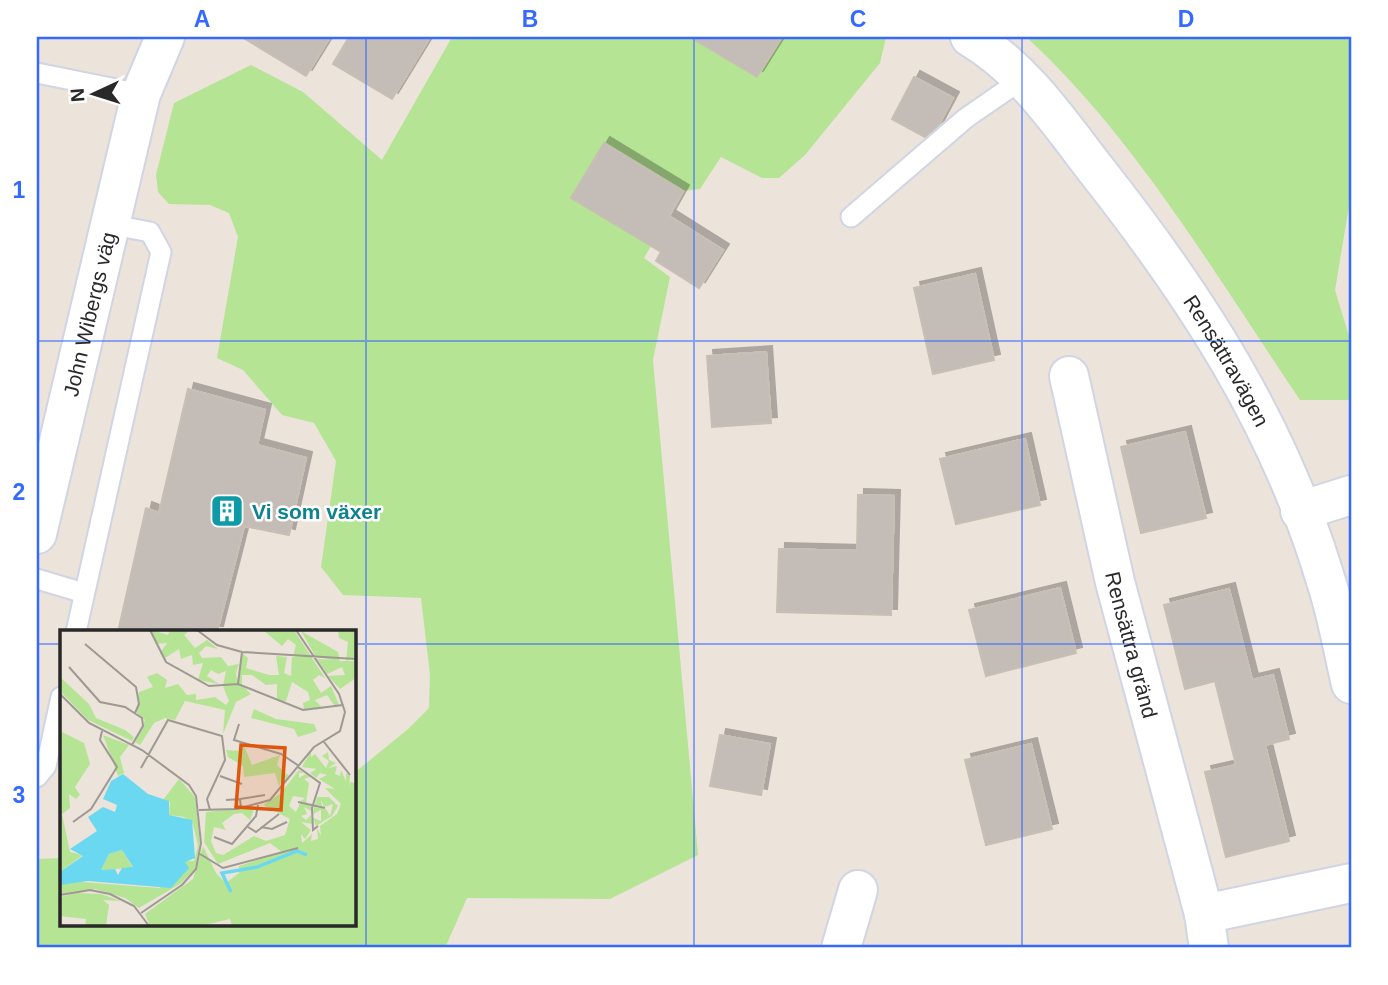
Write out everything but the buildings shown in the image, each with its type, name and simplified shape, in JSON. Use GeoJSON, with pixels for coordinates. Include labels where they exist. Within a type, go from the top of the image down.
{"type":"FeatureCollection","features":[{"type":"Feature","properties":{"kind":"street","name":"John Wibergs väg"},"geometry":{"type":"LineString","coordinates":[[37,534],[141,94],[165,37]]}},
{"type":"Feature","properties":{"kind":"street","name":"Rensättravägen"},"geometry":{"type":"LineString","coordinates":[[970,37],[1024,78],[1167,260],[1237,371],[1277,449],[1326,580],[1351,684]]}},
{"type":"Feature","properties":{"kind":"street","name":"Rensättra gränd"},"geometry":{"type":"LineString","coordinates":[[1069,376],[1115,582],[1206,931],[1351,883]]}},
{"type":"Feature","properties":{"kind":"street"},"geometry":{"type":"LineString","coordinates":[[1300,511],[1351,495]]}},
{"type":"Feature","properties":{"kind":"street"},"geometry":{"type":"LineString","coordinates":[[841,948],[858,890]]}},
{"type":"Feature","properties":{"kind":"lane"},"geometry":{"type":"LineString","coordinates":[[37,73],[141,94]]}},
{"type":"Feature","properties":{"kind":"lane"},"geometry":{"type":"LineString","coordinates":[[851,217],[966,118],[1024,78]]}},
{"type":"Feature","properties":{"kind":"lane"},"geometry":{"type":"LineString","coordinates":[[76,630],[161,252],[150,232],[108,225]]}},
{"type":"Feature","properties":{"kind":"lane"},"geometry":{"type":"LineString","coordinates":[[37,579],[85,593]]}},
{"type":"Feature","properties":{"kind":"lane"},"geometry":{"type":"LineString","coordinates":[[37,777],[46,766],[60,702]]}},
{"type":"Feature","properties":{"kind":"green space"},"geometry":{"type":"Polygon","coordinates":[[[452,37],[690,37],[757,77],[782,37],[886,37],[880,63],[805,155],[779,178],[762,178],[721,157],[700,189],[683,191],[604,143],[571,197],[651,246],[644,258],[670,277],[653,360],[698,855],[610,899],[467,898],[445,948],[37,948],[37,859],[60,858],[60,926],[355,926],[355,772],[407,730],[429,708],[430,675],[421,598],[343,595],[321,567],[336,461],[314,423],[282,415],[243,370],[217,358],[238,237],[229,213],[210,205],[169,204],[158,192],[156,175],[174,103],[251,65],[303,92],[382,160],[452,37]]]}},
{"type":"Feature","properties":{"kind":"green space"},"geometry":{"type":"Polygon","coordinates":[[[1026,37],[1351,37],[1351,194],[1335,290],[1351,343],[1351,400],[1300,400],[1139,163],[1103,118],[1026,37]]]}},
{"type":"Feature","properties":{"kind":"place","name":"Vi som växer"},"geometry":{"type":"Point","coordinates":[227,511]}}]}
